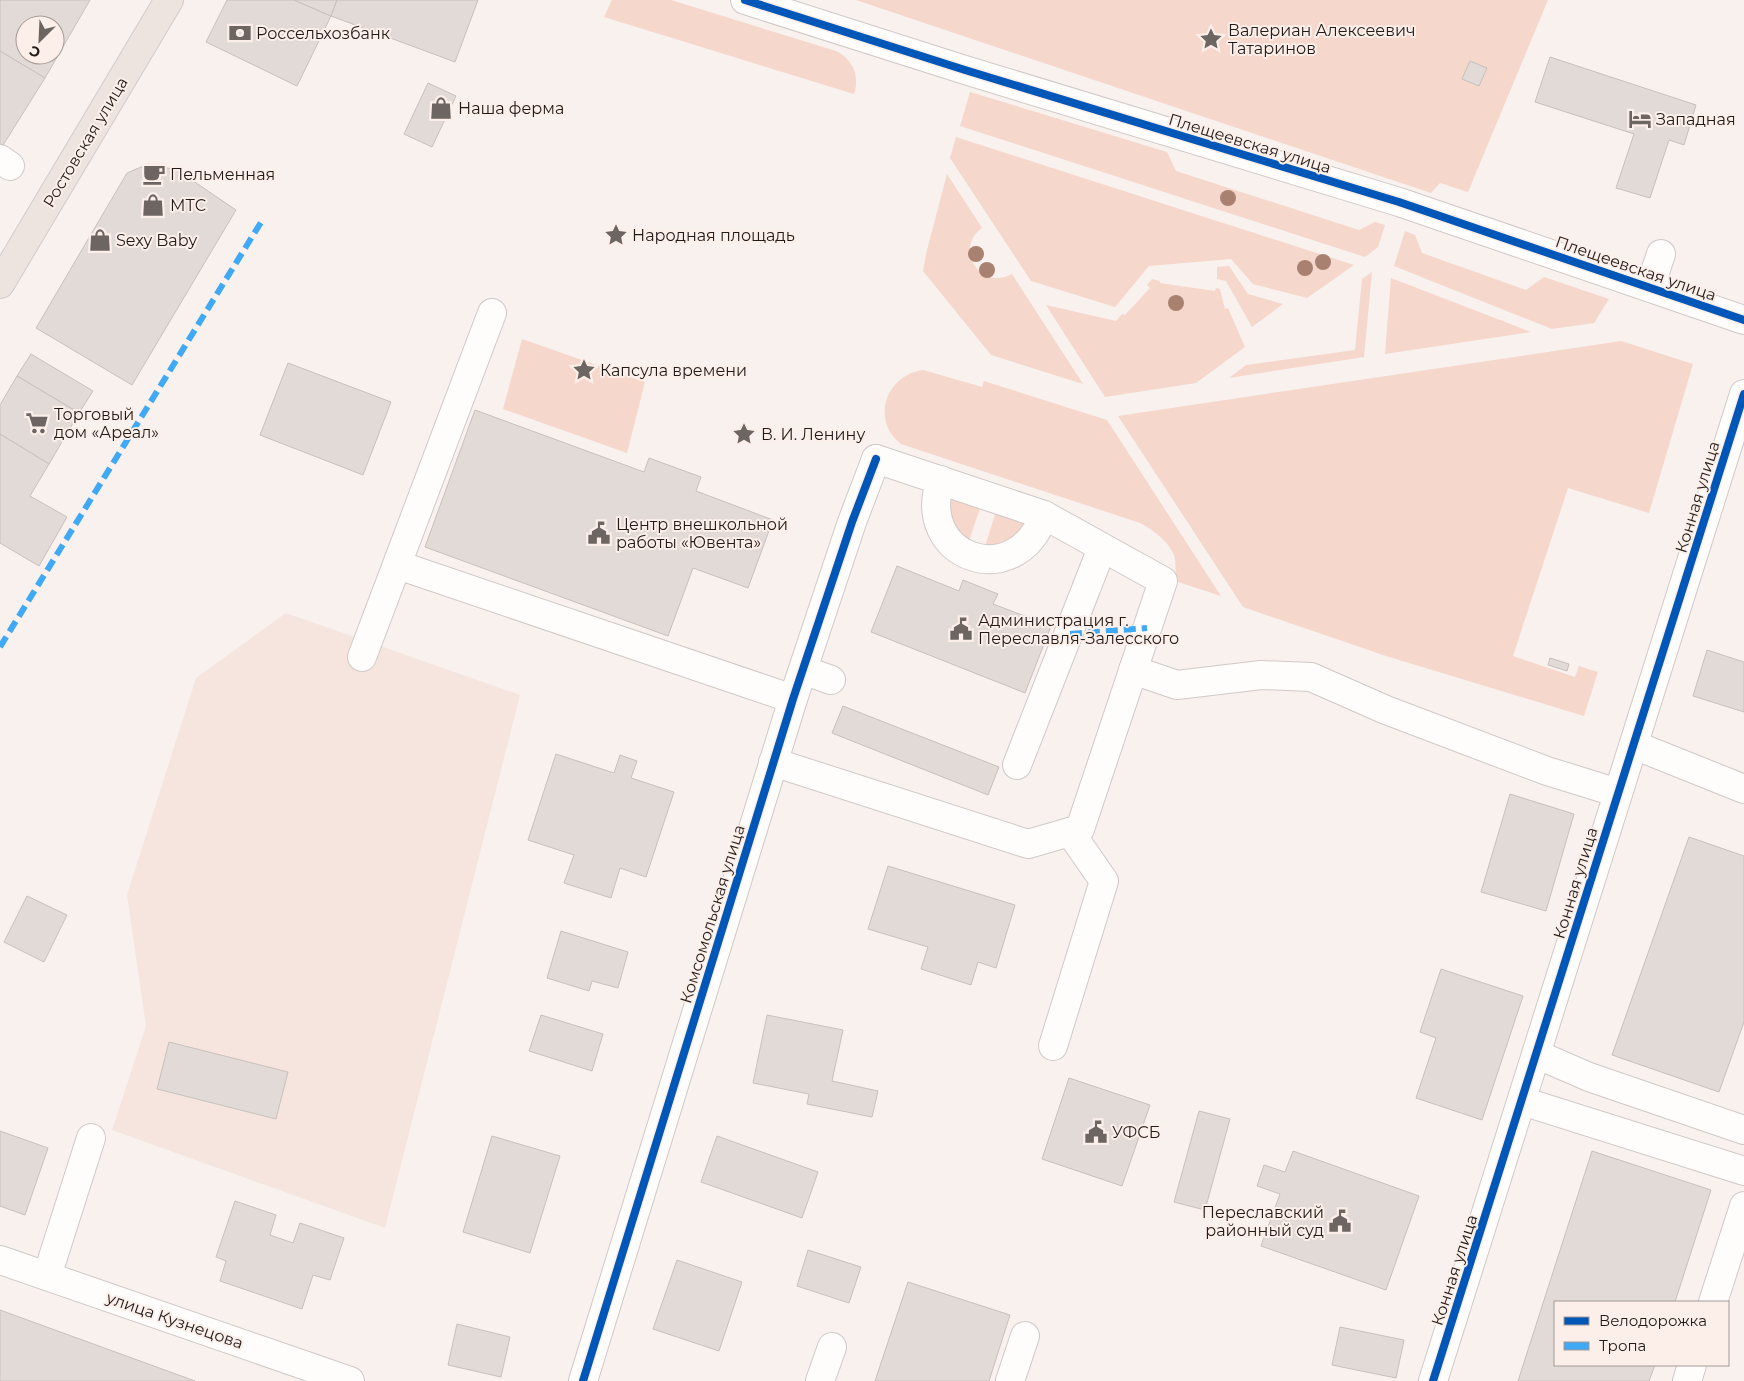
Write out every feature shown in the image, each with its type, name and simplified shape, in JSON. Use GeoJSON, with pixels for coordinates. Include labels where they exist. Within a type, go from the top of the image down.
{"type":"FeatureCollection","features":[{"type":"Feature","properties":{"kind":"main road","name":"Ростовская улица"},"geometry":{"type":"LineString","coordinates":[[0,284],[169,0]]}},
{"type":"Feature","properties":{"kind":"street","name":"Плещеевская улица"},"geometry":{"type":"LineString","coordinates":[[745,0],[965,70],[1399,202],[1744,320]]}},
{"type":"Feature","properties":{"kind":"street"},"geometry":{"type":"LineString","coordinates":[[1650,287],[1661,254]]}},
{"type":"Feature","properties":{"kind":"street"},"geometry":{"type":"LineString","coordinates":[[362,657],[492,313]]}},
{"type":"Feature","properties":{"kind":"street","name":"Конная улица"},"geometry":{"type":"LineString","coordinates":[[1433,1381],[1744,394]]}},
{"type":"Feature","properties":{"kind":"street","name":"Комсомольская улица"},"geometry":{"type":"LineString","coordinates":[[583,1381],[772,762],[874,452],[941,480]]}},
{"type":"Feature","properties":{"kind":"street"},"geometry":{"type":"LineString","coordinates":[[772,762],[1028,844],[1080,829],[1163,581],[1044,515],[941,480],[936,500],[940,526],[952,544],[974,557],[997,559],[1018,552],[1036,534],[1044,515]]}},
{"type":"Feature","properties":{"kind":"street"},"geometry":{"type":"LineString","coordinates":[[1017,765],[1102,548]]}},
{"type":"Feature","properties":{"kind":"street"},"geometry":{"type":"LineString","coordinates":[[398,565],[793,699]]}},
{"type":"Feature","properties":{"kind":"street"},"geometry":{"type":"LineString","coordinates":[[803,670],[831,680]]}},
{"type":"Feature","properties":{"kind":"street"},"geometry":{"type":"LineString","coordinates":[[1133,670],[1177,685],[1261,675],[1311,677],[1386,710],[1547,770],[1618,794]]}},
{"type":"Feature","properties":{"kind":"street"},"geometry":{"type":"LineString","coordinates":[[1634,745],[1744,789]]}},
{"type":"Feature","properties":{"kind":"street"},"geometry":{"type":"LineString","coordinates":[[1053,1046],[1104,881],[1070,832]]}},
{"type":"Feature","properties":{"kind":"street"},"geometry":{"type":"LineString","coordinates":[[1536,1054],[1589,1077],[1744,1130]]}},
{"type":"Feature","properties":{"kind":"street"},"geometry":{"type":"LineString","coordinates":[[1522,1101],[1744,1171]]}},
{"type":"Feature","properties":{"kind":"street"},"geometry":{"type":"LineString","coordinates":[[47,1276],[91,1138]]}},
{"type":"Feature","properties":{"kind":"street"},"geometry":{"type":"LineString","coordinates":[[1713,1301],[1744,1206]]}},
{"type":"Feature","properties":{"kind":"street","name":"улица Кузнецова"},"geometry":{"type":"LineString","coordinates":[[0,1260],[350,1381]]}},
{"type":"Feature","properties":{"kind":"street"},"geometry":{"type":"LineString","coordinates":[[1010,1381],[1025,1336]]}},
{"type":"Feature","properties":{"kind":"street"},"geometry":{"type":"LineString","coordinates":[[820,1381],[832,1347]]}},
{"type":"Feature","properties":{"kind":"street"},"geometry":{"type":"LineString","coordinates":[[1687,1381],[1692,1366]]}},
{"type":"Feature","properties":{"kind":"shaded area"},"geometry":{"type":"Polygon","coordinates":[[[612,0],[671,0],[836,51],[851,63],[854,69],[856,87],[854,94],[604,17],[612,0]]]}},
{"type":"Feature","properties":{"kind":"shaded area"},"geometry":{"type":"Polygon","coordinates":[[[856,0],[1548,0],[1468,192],[1440,183],[1431,193],[856,0]]]}},
{"type":"Feature","properties":{"kind":"shaded area"},"geometry":{"type":"Polygon","coordinates":[[[970,92],[1167,152],[1176,171],[1359,230],[1375,222],[1385,225],[1378,247],[1365,257],[960,126],[970,92]]]}},
{"type":"Feature","properties":{"kind":"shaded area"},"geometry":{"type":"Polygon","coordinates":[[[956,137],[1354,265],[1307,298],[1253,284],[1231,259],[1149,266],[1115,307],[1031,281],[950,158],[956,137]]]}},
{"type":"Feature","properties":{"kind":"shaded area"},"geometry":{"type":"Polygon","coordinates":[[[947,174],[982,228],[974,237],[970,246],[974,265],[990,277],[1001,278],[1012,274],[1083,384],[991,355],[923,271],[947,174]]]}},
{"type":"Feature","properties":{"kind":"shaded area"},"geometry":{"type":"Polygon","coordinates":[[[1405,231],[1415,235],[1422,253],[1526,290],[1544,277],[1609,299],[1594,323],[1552,329],[1394,266],[1405,231]]]}},
{"type":"Feature","properties":{"kind":"shaded area"},"geometry":{"type":"Polygon","coordinates":[[[1229,266],[1248,294],[1283,304],[1252,327],[1226,281],[1217,279],[1217,267],[1229,266]]]}},
{"type":"Feature","properties":{"kind":"shaded area"},"geometry":{"type":"Polygon","coordinates":[[[1372,272],[1364,357],[1229,378],[1246,365],[1355,350],[1362,279],[1372,272]]]}},
{"type":"Feature","properties":{"kind":"shaded area"},"geometry":{"type":"Polygon","coordinates":[[[1391,278],[1531,332],[1385,354],[1391,278]]]}},
{"type":"Feature","properties":{"kind":"shaded area"},"geometry":{"type":"Polygon","coordinates":[[[1152,279],[1160,281],[1160,283],[1215,291],[1216,288],[1220,289],[1225,309],[1228,308],[1245,347],[1196,383],[1105,397],[1046,305],[1116,321],[1122,314],[1125,315],[1150,288],[1147,285],[1152,279]]]}},
{"type":"Feature","properties":{"kind":"shaded area"},"geometry":{"type":"Polygon","coordinates":[[[522,339],[645,382],[627,453],[503,409],[522,339]]]}},
{"type":"Feature","properties":{"kind":"shaded area"},"geometry":{"type":"Polygon","coordinates":[[[1621,341],[1693,364],[1649,513],[1568,488],[1513,656],[1575,677],[1579,666],[1598,672],[1584,716],[1386,656],[1243,607],[1118,416],[1621,341]]]}},
{"type":"Feature","properties":{"kind":"shaded area"},"geometry":{"type":"Polygon","coordinates":[[[923,370],[982,387],[984,381],[1107,420],[1221,596],[1178,582],[1172,550],[1160,536],[1140,523],[901,444],[892,434],[886,423],[886,400],[900,380],[910,374],[923,370]]]}},
{"type":"Feature","properties":{"kind":"shaded area"},"geometry":{"type":"Polygon","coordinates":[[[940,493],[983,499],[967,547],[963,545],[940,493]]]}},
{"type":"Feature","properties":{"kind":"shaded area"},"geometry":{"type":"Polygon","coordinates":[[[998,505],[1038,519],[1033,531],[983,553],[998,505]]]}},
{"type":"Feature","properties":{"kind":"shaded area"},"geometry":{"type":"Polygon","coordinates":[[[286,613],[520,695],[385,1228],[112,1130],[146,1026],[127,895],[196,678],[286,613]]]}},
{"type":"Feature","properties":{"kind":"building"},"geometry":{"type":"Polygon","coordinates":[[[0,0],[90,0],[65,43],[65,15],[15,15],[15,60],[0,51],[0,0]]]}},
{"type":"Feature","properties":{"kind":"building"},"geometry":{"type":"Polygon","coordinates":[[[227,0],[294,0],[331,16],[297,86],[206,42],[227,0]]]}},
{"type":"Feature","properties":{"kind":"building"},"geometry":{"type":"Polygon","coordinates":[[[294,0],[337,0],[331,16],[294,0]]]}},
{"type":"Feature","properties":{"kind":"building"},"geometry":{"type":"Polygon","coordinates":[[[337,0],[478,0],[455,62],[331,16],[337,0]]]}},
{"type":"Feature","properties":{"kind":"building"},"geometry":{"type":"Polygon","coordinates":[[[0,51],[15,60],[15,65],[23,65],[45,78],[0,150],[0,51]]]}},
{"type":"Feature","properties":{"kind":"building","name":"Западная"},"geometry":{"type":"Polygon","coordinates":[[[1550,57],[1696,105],[1684,145],[1669,140],[1650,198],[1616,188],[1634,134],[1535,102],[1550,57]]]}},
{"type":"Feature","properties":{"kind":"building"},"geometry":{"type":"Polygon","coordinates":[[[1470,61],[1487,68],[1479,86],[1462,79],[1470,61]]]}},
{"type":"Feature","properties":{"kind":"building"},"geometry":{"type":"Polygon","coordinates":[[[23,65],[52,65],[45,78],[23,65]]]}},
{"type":"Feature","properties":{"kind":"building"},"geometry":{"type":"Polygon","coordinates":[[[428,83],[456,96],[432,147],[404,134],[428,83]]]}},
{"type":"Feature","properties":{"kind":"building"},"geometry":{"type":"Polygon","coordinates":[[[148,164],[177,170],[236,210],[132,385],[36,328],[127,173],[148,164]]]}},
{"type":"Feature","properties":{"kind":"building","name":"Торговый дом «Ареал»"},"geometry":{"type":"Polygon","coordinates":[[[31,354],[93,391],[79,413],[17,376],[31,354]]]}},
{"type":"Feature","properties":{"kind":"building"},"geometry":{"type":"Polygon","coordinates":[[[288,363],[391,402],[363,475],[260,435],[288,363]]]}},
{"type":"Feature","properties":{"kind":"building","name":"Торговый дом «Ареал»"},"geometry":{"type":"Polygon","coordinates":[[[17,376],[79,413],[49,464],[0,434],[0,405],[17,376]]]}},
{"type":"Feature","properties":{"kind":"building","name":"Центр внешкольной работы «Ювента»"},"geometry":{"type":"Polygon","coordinates":[[[475,410],[644,472],[649,458],[701,477],[696,491],[773,520],[748,588],[693,568],[668,636],[425,547],[475,410]]]}},
{"type":"Feature","properties":{"kind":"building"},"geometry":{"type":"Polygon","coordinates":[[[0,434],[49,464],[30,496],[67,517],[39,566],[0,543],[0,434]]]}},
{"type":"Feature","properties":{"kind":"building","name":"Администрация г. Переславля-Залесского"},"geometry":{"type":"Polygon","coordinates":[[[897,566],[959,591],[963,580],[998,594],[993,604],[1051,626],[1025,693],[871,632],[897,566]]]}},
{"type":"Feature","properties":{"kind":"building"},"geometry":{"type":"Polygon","coordinates":[[[1707,650],[1744,662],[1744,712],[1693,696],[1707,650]]]}},
{"type":"Feature","properties":{"kind":"building"},"geometry":{"type":"Polygon","coordinates":[[[1550,658],[1569,664],[1567,671],[1548,665],[1550,658]]]}},
{"type":"Feature","properties":{"kind":"building"},"geometry":{"type":"Polygon","coordinates":[[[843,706],[999,767],[988,795],[832,733],[843,706]]]}},
{"type":"Feature","properties":{"kind":"building"},"geometry":{"type":"Polygon","coordinates":[[[556,754],[614,773],[620,755],[637,761],[631,778],[674,792],[646,877],[620,868],[611,898],[564,883],[574,855],[528,840],[556,754]]]}},
{"type":"Feature","properties":{"kind":"building"},"geometry":{"type":"Polygon","coordinates":[[[1510,794],[1574,814],[1546,911],[1481,892],[1510,794]]]}},
{"type":"Feature","properties":{"kind":"building"},"geometry":{"type":"Polygon","coordinates":[[[1689,837],[1744,856],[1744,1022],[1719,1092],[1612,1055],[1689,837]]]}},
{"type":"Feature","properties":{"kind":"building"},"geometry":{"type":"Polygon","coordinates":[[[888,866],[1015,905],[996,968],[978,962],[971,985],[921,969],[928,947],[868,929],[888,866]]]}},
{"type":"Feature","properties":{"kind":"building"},"geometry":{"type":"Polygon","coordinates":[[[27,896],[67,915],[44,962],[4,942],[27,896]]]}},
{"type":"Feature","properties":{"kind":"building"},"geometry":{"type":"Polygon","coordinates":[[[561,931],[628,952],[618,988],[592,981],[589,991],[547,978],[561,931]]]}},
{"type":"Feature","properties":{"kind":"building"},"geometry":{"type":"Polygon","coordinates":[[[1441,969],[1523,996],[1482,1120],[1416,1098],[1436,1038],[1420,1032],[1441,969]]]}},
{"type":"Feature","properties":{"kind":"building"},"geometry":{"type":"Polygon","coordinates":[[[541,1015],[603,1034],[592,1071],[529,1051],[541,1015]]]}},
{"type":"Feature","properties":{"kind":"building"},"geometry":{"type":"Polygon","coordinates":[[[767,1015],[843,1030],[832,1081],[878,1091],[872,1117],[807,1104],[809,1094],[753,1083],[767,1015]]]}},
{"type":"Feature","properties":{"kind":"building"},"geometry":{"type":"Polygon","coordinates":[[[169,1042],[288,1072],[276,1119],[157,1089],[169,1042]]]}},
{"type":"Feature","properties":{"kind":"building","name":"УФСБ"},"geometry":{"type":"Polygon","coordinates":[[[1069,1078],[1150,1105],[1122,1186],[1042,1159],[1069,1078]]]}},
{"type":"Feature","properties":{"kind":"building"},"geometry":{"type":"Polygon","coordinates":[[[1199,1111],[1230,1119],[1205,1210],[1174,1202],[1199,1111]]]}},
{"type":"Feature","properties":{"kind":"building"},"geometry":{"type":"Polygon","coordinates":[[[0,1131],[48,1148],[25,1215],[0,1206],[0,1131]]]}},
{"type":"Feature","properties":{"kind":"building"},"geometry":{"type":"Polygon","coordinates":[[[492,1136],[560,1156],[530,1253],[463,1232],[492,1136]]]}},
{"type":"Feature","properties":{"kind":"building"},"geometry":{"type":"Polygon","coordinates":[[[717,1136],[818,1172],[802,1218],[701,1182],[717,1136]]]}},
{"type":"Feature","properties":{"kind":"building","name":"Переславский районный суд"},"geometry":{"type":"Polygon","coordinates":[[[1293,1151],[1419,1196],[1386,1290],[1261,1246],[1280,1194],[1257,1186],[1264,1165],[1285,1172],[1293,1151]]]}},
{"type":"Feature","properties":{"kind":"building"},"geometry":{"type":"Polygon","coordinates":[[[1592,1151],[1711,1190],[1675,1301],[1554,1301],[1554,1366],[1655,1366],[1649,1381],[1518,1381],[1592,1151]]]}},
{"type":"Feature","properties":{"kind":"building"},"geometry":{"type":"Polygon","coordinates":[[[235,1201],[276,1215],[270,1235],[293,1243],[300,1223],[344,1238],[330,1280],[313,1275],[302,1309],[220,1281],[226,1261],[216,1257],[235,1201]]]}},
{"type":"Feature","properties":{"kind":"building"},"geometry":{"type":"Polygon","coordinates":[[[808,1250],[861,1267],[849,1303],[797,1286],[808,1250]]]}},
{"type":"Feature","properties":{"kind":"building"},"geometry":{"type":"Polygon","coordinates":[[[677,1260],[742,1282],[719,1351],[653,1329],[677,1260]]]}},
{"type":"Feature","properties":{"kind":"building"},"geometry":{"type":"Polygon","coordinates":[[[908,1282],[1010,1315],[989,1381],[875,1381],[908,1282]]]}},
{"type":"Feature","properties":{"kind":"building"},"geometry":{"type":"Polygon","coordinates":[[[0,1310],[195,1381],[0,1381],[0,1310]]]}},
{"type":"Feature","properties":{"kind":"building"},"geometry":{"type":"Polygon","coordinates":[[[457,1324],[510,1337],[501,1377],[448,1365],[457,1324]]]}},
{"type":"Feature","properties":{"kind":"building"},"geometry":{"type":"Polygon","coordinates":[[[1340,1327],[1404,1340],[1396,1378],[1332,1365],[1340,1327]]]}},
{"type":"Feature","properties":{"kind":"marked path"},"geometry":{"type":"LineString","coordinates":[[0,647],[263,219]]}},
{"type":"Feature","properties":{"kind":"marked path"},"geometry":{"type":"LineString","coordinates":[[1070,634],[1147,628]]}},
{"type":"Feature","properties":{"kind":"cycle path"},"geometry":{"type":"LineString","coordinates":[[745,0],[965,70],[1399,202],[1744,320]]}},
{"type":"Feature","properties":{"kind":"cycle path"},"geometry":{"type":"LineString","coordinates":[[1433,1381],[1744,394]]}},
{"type":"Feature","properties":{"kind":"cycle path"},"geometry":{"type":"LineString","coordinates":[[583,1381],[793,699],[852,522],[876,459]]}},
{"type":"Feature","properties":{"kind":"place","name":"Россельхозбанк"},"geometry":{"type":"Point","coordinates":[240,33]}},
{"type":"Feature","properties":{"kind":"place","name":"Валериан Алексеевич Татаринов"},"geometry":{"type":"Point","coordinates":[1211,39]}},
{"type":"Feature","properties":{"kind":"place","name":"Наша ферма"},"geometry":{"type":"Point","coordinates":[441,108]}},
{"type":"Feature","properties":{"kind":"place","name":"Западная"},"geometry":{"type":"Point","coordinates":[1640,119]}},
{"type":"Feature","properties":{"kind":"place","name":"Пельменная"},"geometry":{"type":"Point","coordinates":[154,174]}},
{"type":"Feature","properties":{"kind":"place","name":"МТС"},"geometry":{"type":"Point","coordinates":[153,205]}},
{"type":"Feature","properties":{"kind":"place","name":"Народная площадь"},"geometry":{"type":"Point","coordinates":[616,235]}},
{"type":"Feature","properties":{"kind":"place","name":"Sexy Baby"},"geometry":{"type":"Point","coordinates":[100,240]}},
{"type":"Feature","properties":{"kind":"place","name":"Капсула времени"},"geometry":{"type":"Point","coordinates":[584,370]}},
{"type":"Feature","properties":{"kind":"place","name":"Торговый дом «Ареал»"},"geometry":{"type":"Point","coordinates":[37,423]}},
{"type":"Feature","properties":{"kind":"place","name":"В. И. Ленину"},"geometry":{"type":"Point","coordinates":[744,434]}},
{"type":"Feature","properties":{"kind":"place","name":"Центр внешкольной работы «Ювента»"},"geometry":{"type":"Point","coordinates":[599,533]}},
{"type":"Feature","properties":{"kind":"place","name":"Администрация г. Переславля-Залесского"},"geometry":{"type":"Point","coordinates":[961,629]}},
{"type":"Feature","properties":{"kind":"place","name":"УФСБ"},"geometry":{"type":"Point","coordinates":[1096,1132]}},
{"type":"Feature","properties":{"kind":"place","name":"Переславский районный суд"},"geometry":{"type":"Point","coordinates":[1340,1221]}}]}
